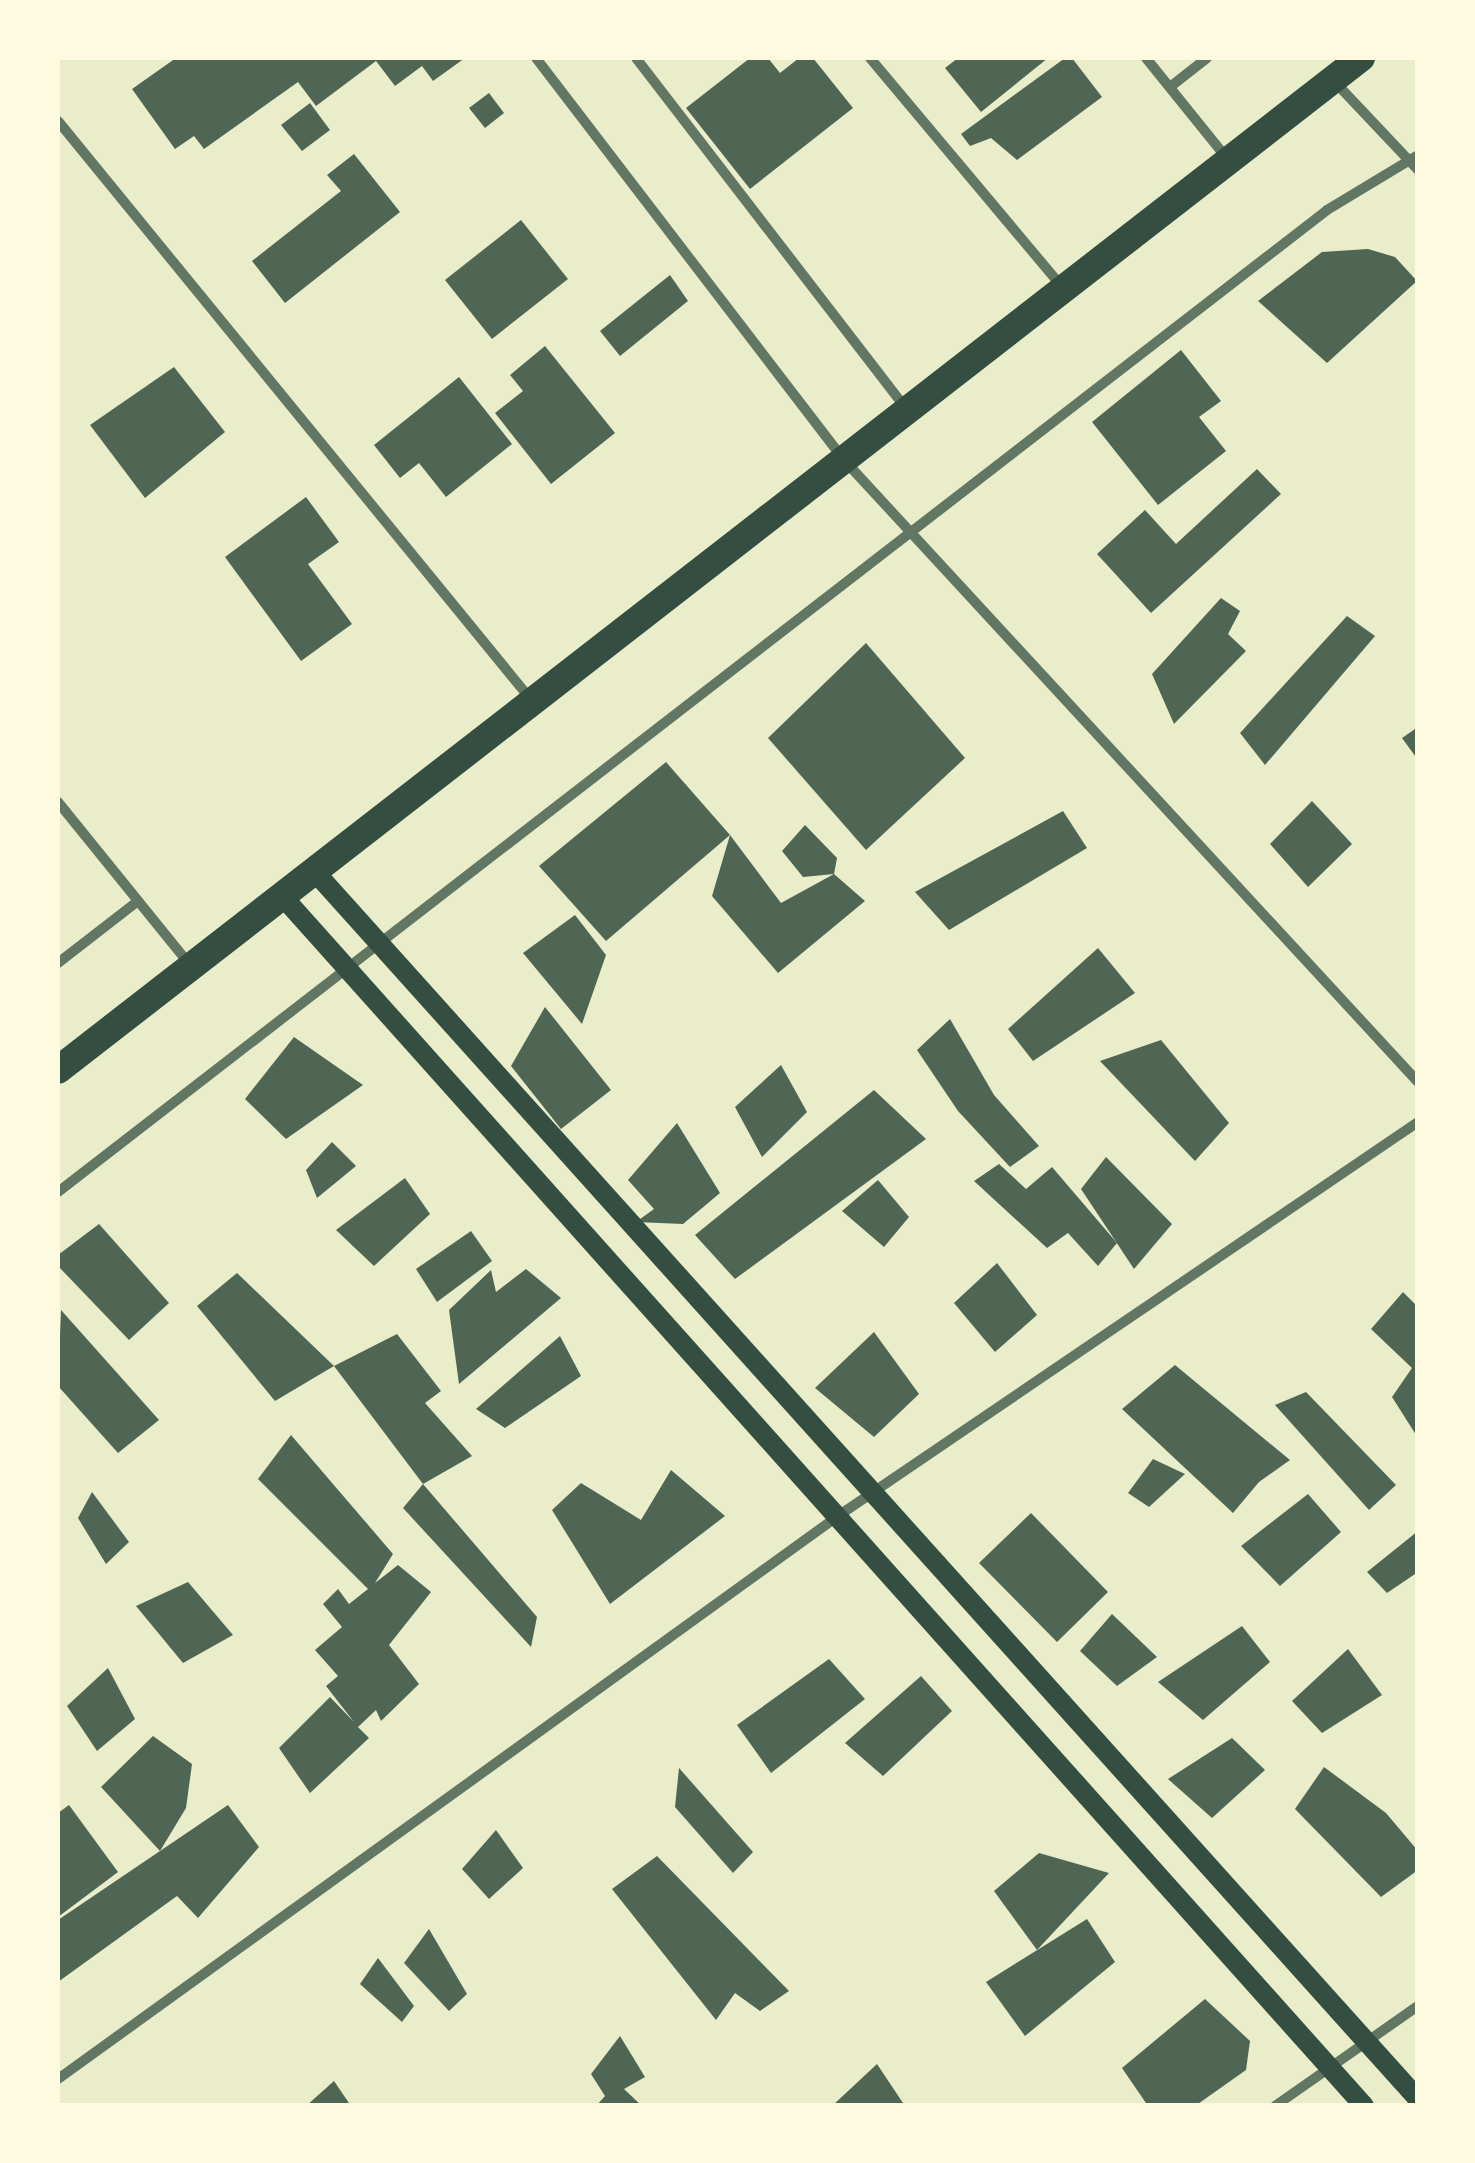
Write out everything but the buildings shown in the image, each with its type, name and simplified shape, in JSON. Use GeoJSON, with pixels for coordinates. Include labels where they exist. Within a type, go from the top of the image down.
{"type":"FeatureCollection","features":[{"type":"Feature","properties":{"kind":"highway"},"geometry":{"type":"LineString","coordinates":[[58,1070],[535,704],[1361,58]]}},
{"type":"Feature","properties":{"kind":"main road"},"geometry":{"type":"LineString","coordinates":[[316,873],[1418,2099]]}},
{"type":"Feature","properties":{"kind":"main road"},"geometry":{"type":"LineString","coordinates":[[284,898],[1364,2106]]}},
{"type":"Feature","properties":{"kind":"street"},"geometry":{"type":"LineString","coordinates":[[536,58],[844,460],[917,533],[1418,1082]]}},
{"type":"Feature","properties":{"kind":"street"},"geometry":{"type":"LineString","coordinates":[[636,58],[907,411]]}},
{"type":"Feature","properties":{"kind":"street"},"geometry":{"type":"LineString","coordinates":[[870,58],[1065,290]]}},
{"type":"Feature","properties":{"kind":"street"},"geometry":{"type":"LineString","coordinates":[[1146,58],[1230,162]]}},
{"type":"Feature","properties":{"kind":"street"},"geometry":{"type":"LineString","coordinates":[[1170,88],[1208,58]]}},
{"type":"Feature","properties":{"kind":"street"},"geometry":{"type":"LineString","coordinates":[[58,1192],[917,533],[1326,210],[1415,162],[1332,80]]}},
{"type":"Feature","properties":{"kind":"street"},"geometry":{"type":"LineString","coordinates":[[58,121],[535,704]]}},
{"type":"Feature","properties":{"kind":"street"},"geometry":{"type":"LineString","coordinates":[[58,802],[191,966]]}},
{"type":"Feature","properties":{"kind":"street"},"geometry":{"type":"LineString","coordinates":[[58,963],[138,901]]}},
{"type":"Feature","properties":{"kind":"street"},"geometry":{"type":"LineString","coordinates":[[58,2080],[838,1516],[1418,1122]]}},
{"type":"Feature","properties":{"kind":"street"},"geometry":{"type":"LineString","coordinates":[[1275,2106],[1418,2006]]}}]}
